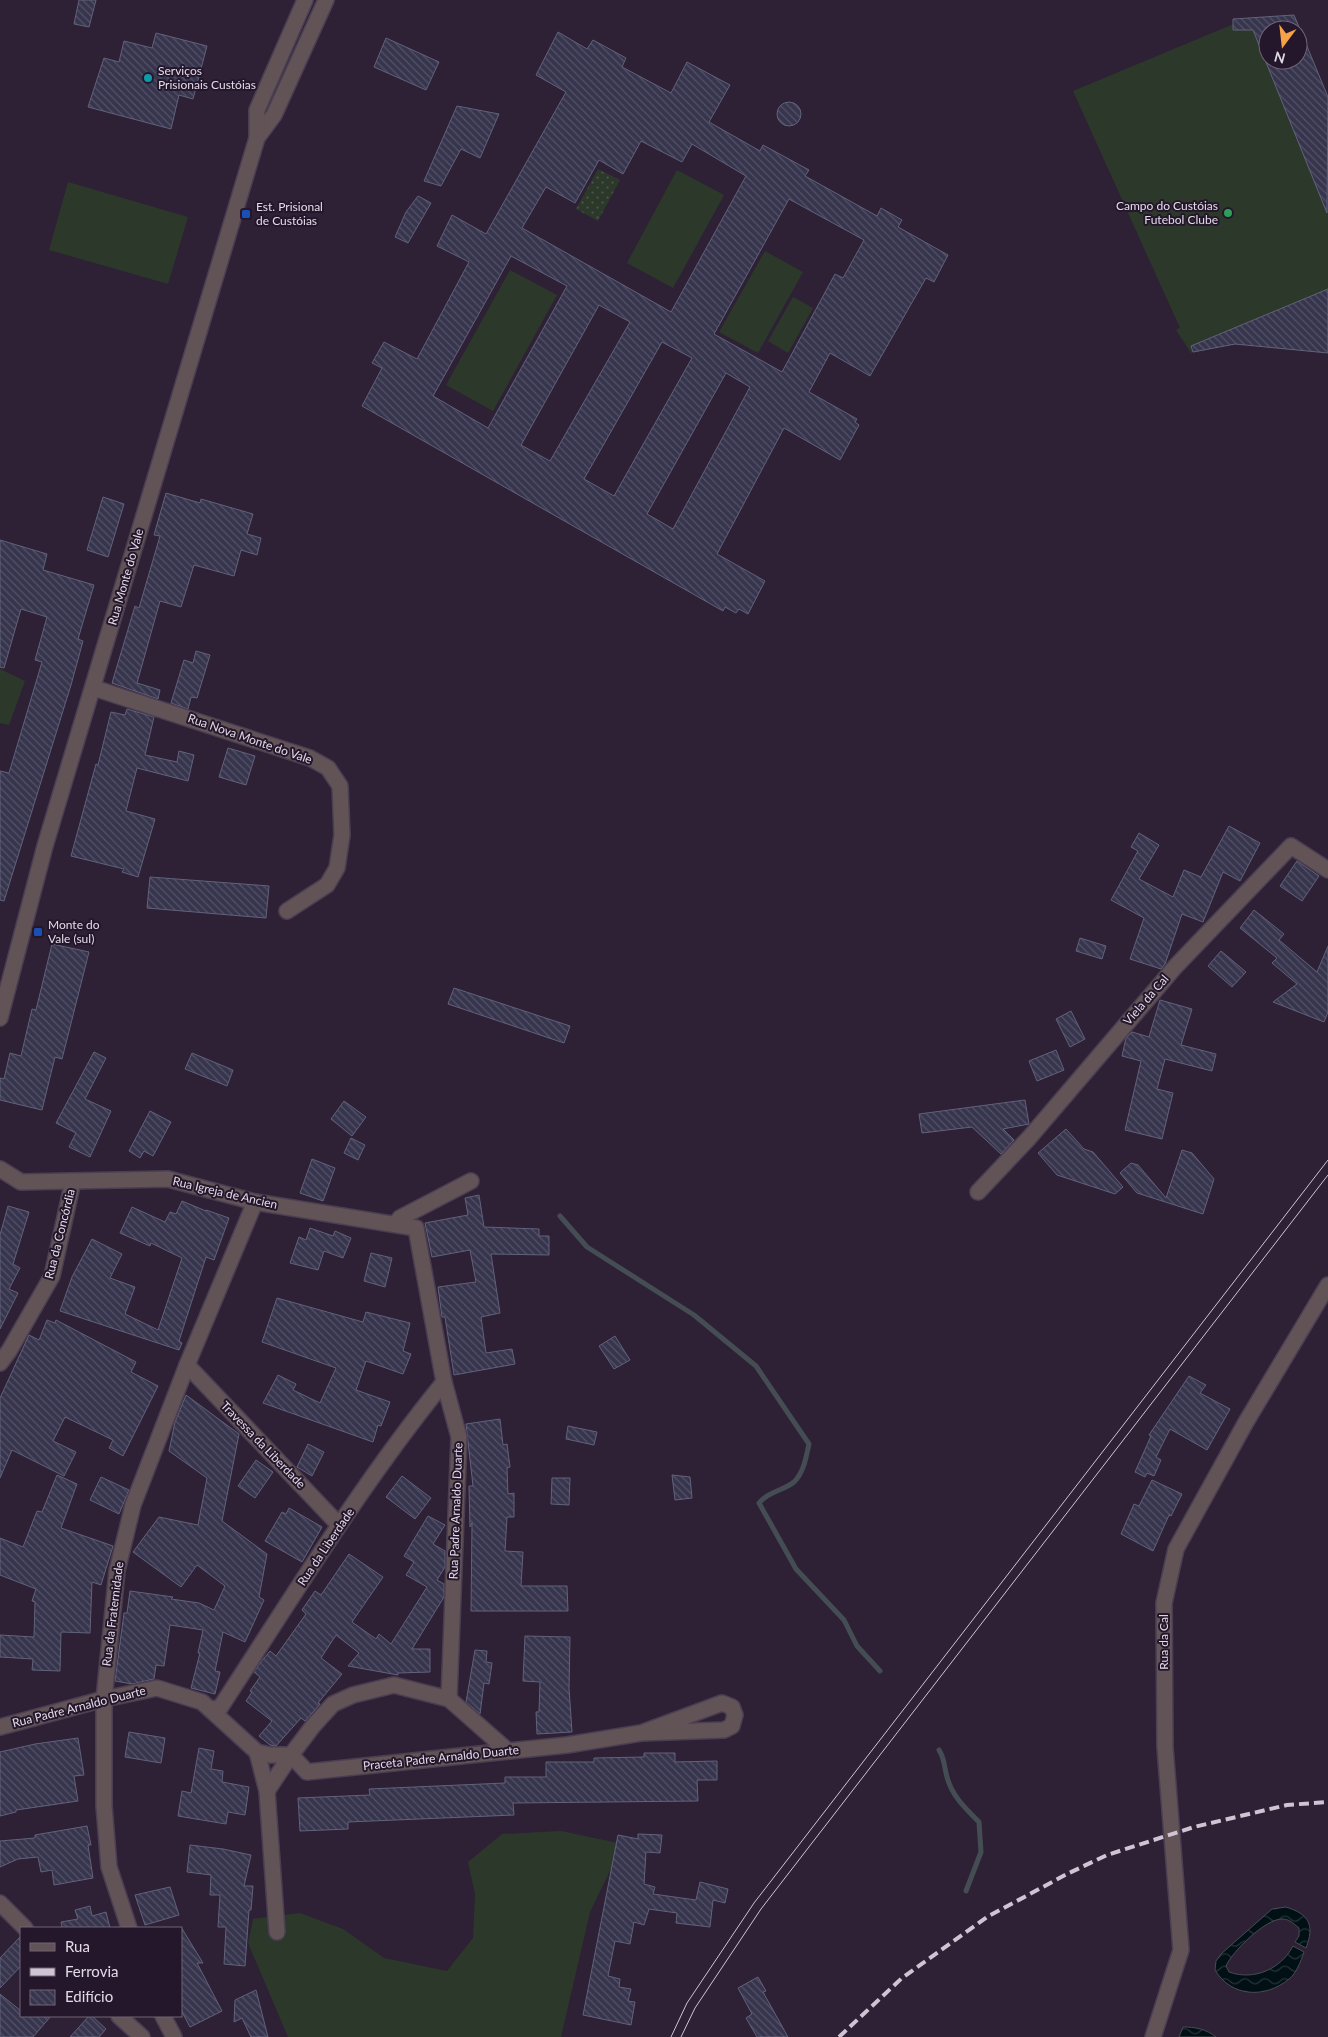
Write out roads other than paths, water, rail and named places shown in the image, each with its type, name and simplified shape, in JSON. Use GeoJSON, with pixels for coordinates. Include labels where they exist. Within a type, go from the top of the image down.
{"type":"FeatureCollection","features":[{"type":"Feature","properties":{"kind":"street","name":"Rua Monte do Vale"},"geometry":{"type":"LineString","coordinates":[[0,1018],[45,846],[94,688],[257,138],[257,110],[285,42],[305,0]]}},
{"type":"Feature","properties":{"kind":"street","name":"Rua Monte do Vale"},"geometry":{"type":"LineString","coordinates":[[257,138],[274,116],[326,0]]}},
{"type":"Feature","properties":{"kind":"street"},"geometry":{"type":"LineString","coordinates":[[285,42],[302,50]]}},
{"type":"Feature","properties":{"kind":"street","name":"Rua Nova Monte do Vale"},"geometry":{"type":"LineString","coordinates":[[94,688],[310,758],[328,768],[340,786],[342,835],[337,868],[327,885],[287,911]]}},
{"type":"Feature","properties":{"kind":"street","name":"Viela da Cal"},"geometry":{"type":"LineString","coordinates":[[978,1192],[1029,1138],[1175,967],[1291,846],[1328,870]]}},
{"type":"Feature","properties":{"kind":"street","name":"Rua Igreja de Ancien"},"geometry":{"type":"LineString","coordinates":[[0,1169],[21,1182],[168,1179],[255,1202],[396,1223]]}},
{"type":"Feature","properties":{"kind":"street"},"geometry":{"type":"LineString","coordinates":[[396,1223],[400,1218],[471,1180]]}},
{"type":"Feature","properties":{"kind":"street","name":"Rua da Concórdia"},"geometry":{"type":"LineString","coordinates":[[0,1363],[9,1351],[52,1276],[73,1182]]}},
{"type":"Feature","properties":{"kind":"street","name":"Rua da Fraternidade"},"geometry":{"type":"LineString","coordinates":[[129,1927],[109,1867],[104,1806],[104,1699],[117,1571],[133,1505],[187,1365],[255,1202]]}},
{"type":"Feature","properties":{"kind":"street","name":"Rua Padre Arnaldo Duarte"},"geometry":{"type":"LineString","coordinates":[[396,1223],[416,1228],[444,1382],[459,1437],[449,1699]]}},
{"type":"Feature","properties":{"kind":"street","name":"Rua da Cal"},"geometry":{"type":"LineString","coordinates":[[1153,2037],[1181,1950],[1165,1747],[1164,1603],[1176,1549],[1246,1422],[1328,1284]]}},
{"type":"Feature","properties":{"kind":"street","name":"Travessa da Liberdade"},"geometry":{"type":"LineString","coordinates":[[187,1365],[339,1525]]}},
{"type":"Feature","properties":{"kind":"street","name":"Rua da Liberdade"},"geometry":{"type":"LineString","coordinates":[[210,1709],[220,1708],[339,1525],[417,1416],[444,1382]]}},
{"type":"Feature","properties":{"kind":"street"},"geometry":{"type":"LineString","coordinates":[[267,1791],[313,1726],[334,1704],[353,1694],[394,1685],[449,1699],[508,1751]]}},
{"type":"Feature","properties":{"kind":"street","name":"Rua Padre Arnaldo Duarte"},"geometry":{"type":"LineString","coordinates":[[0,1727],[104,1699],[157,1688],[202,1702],[256,1752]]}},
{"type":"Feature","properties":{"kind":"street","name":"Praceta Padre Arnaldo Duarte"},"geometry":{"type":"LineString","coordinates":[[291,1755],[307,1772],[567,1745],[641,1732],[724,1730],[732,1726],[735,1715],[732,1707],[722,1703],[641,1732]]}},
{"type":"Feature","properties":{"kind":"street"},"geometry":{"type":"LineString","coordinates":[[277,1932],[267,1791],[256,1752],[270,1755],[291,1755]]}},
{"type":"Feature","properties":{"kind":"street"},"geometry":{"type":"LineString","coordinates":[[0,1903],[24,1927]]}},
{"type":"Feature","properties":{"kind":"street"},"geometry":{"type":"LineString","coordinates":[[121,2017],[137,2026]]}},
{"type":"Feature","properties":{"kind":"street"},"geometry":{"type":"LineString","coordinates":[[163,2017],[174,2037]]}},
{"type":"Feature","properties":{"kind":"water"},"geometry":{"type":"Polygon","coordinates":[[[1286,1907],[1300,1913],[1308,1922],[1310,1933],[1306,1948],[1295,1942],[1299,1936],[1299,1928],[1287,1920],[1275,1920],[1250,1937],[1229,1960],[1226,1966],[1229,1972],[1248,1975],[1257,1974],[1274,1967],[1288,1954],[1293,1946],[1304,1952],[1294,1974],[1270,1990],[1249,1992],[1230,1986],[1215,1970],[1216,1961],[1221,1954],[1272,1909],[1286,1907]]]}},
{"type":"Feature","properties":{"kind":"water"},"geometry":{"type":"Polygon","coordinates":[[[1183,2027],[1200,2029],[1216,2037],[1179,2037],[1183,2027]]]}},
{"type":"Feature","properties":{"kind":"waterway"},"geometry":{"type":"LineString","coordinates":[[560,1216],[587,1247],[694,1315],[756,1366],[809,1444],[804,1464],[794,1482],[767,1496],[759,1503],[796,1569],[844,1620],[857,1646],[880,1671]]}},
{"type":"Feature","properties":{"kind":"waterway"},"geometry":{"type":"LineString","coordinates":[[939,1750],[952,1790],[979,1822],[981,1852],[966,1891]]}},
{"type":"Feature","properties":{"kind":"tram line"},"geometry":{"type":"LineString","coordinates":[[671,2037],[687,2003],[754,1903],[1328,1160]]}},
{"type":"Feature","properties":{"kind":"tram line"},"geometry":{"type":"LineString","coordinates":[[681,2037],[695,2008],[761,1909],[1328,1175]]}},
{"type":"Feature","properties":{"kind":"railway"},"geometry":{"type":"LineString","coordinates":[[839,2037],[902,1978],[987,1917],[1067,1874],[1107,1855],[1194,1827],[1287,1805],[1328,1802]]}},
{"type":"Feature","properties":{"kind":"place","name":"Serviços Prisionais Custóias"},"geometry":{"type":"Point","coordinates":[148,78]}},
{"type":"Feature","properties":{"kind":"place","name":"Campo do Custóias Futebol Clube"},"geometry":{"type":"Point","coordinates":[1228,213]}},
{"type":"Feature","properties":{"kind":"place","name":"Est. Prisional de Custóias"},"geometry":{"type":"Point","coordinates":[246,214]}},
{"type":"Feature","properties":{"kind":"place","name":"Monte do Vale (sul)"},"geometry":{"type":"Point","coordinates":[38,932]}}]}
